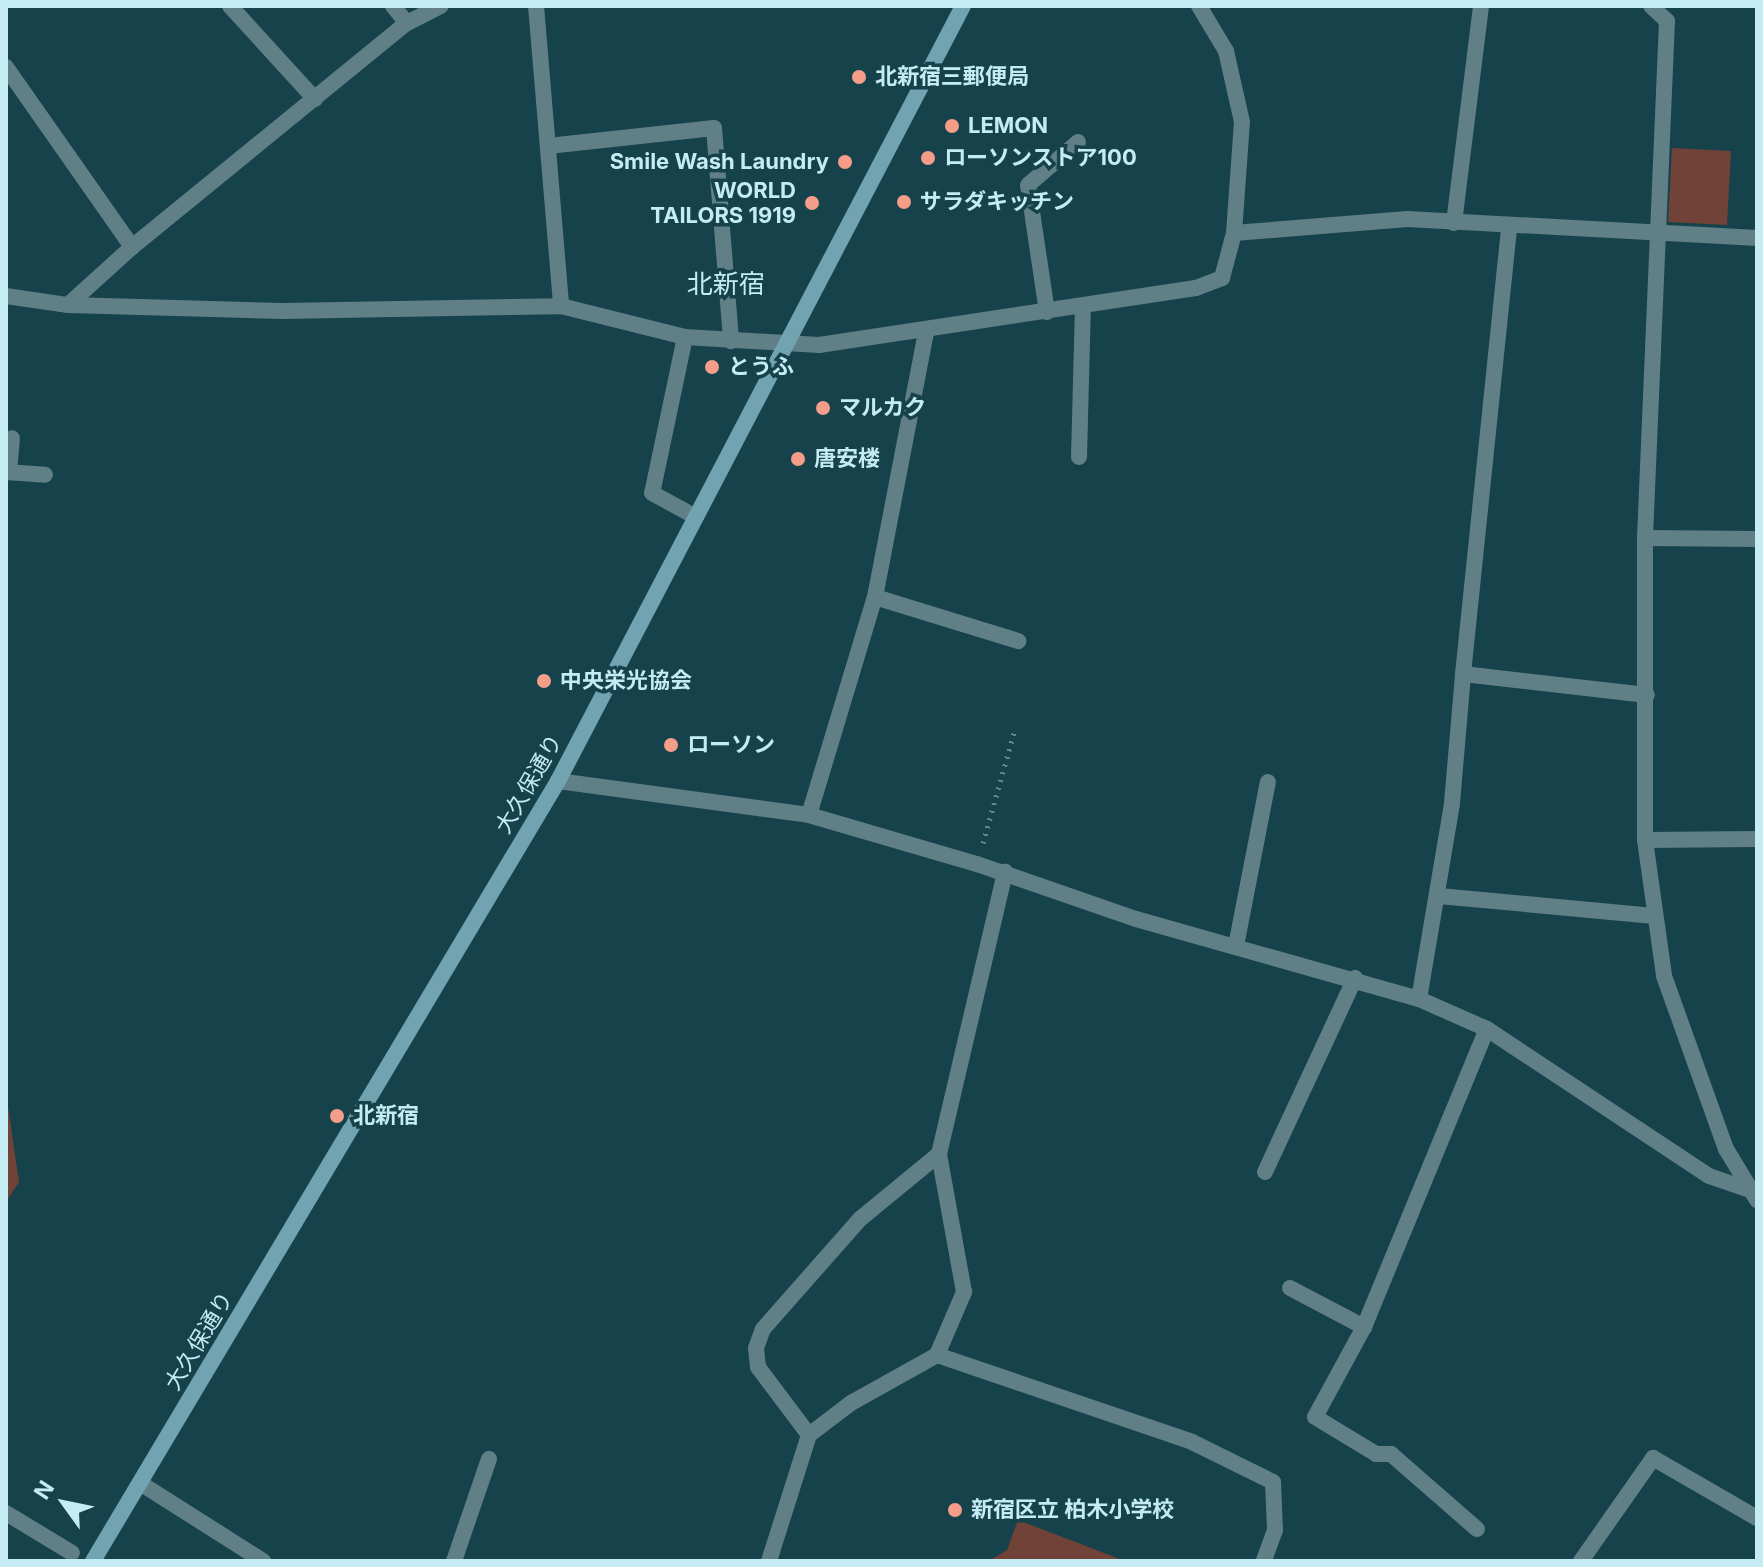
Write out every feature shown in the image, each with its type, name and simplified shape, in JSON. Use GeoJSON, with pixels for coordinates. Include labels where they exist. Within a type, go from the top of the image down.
{"type":"FeatureCollection","features":[{"type":"Feature","properties":{"kind":"main road","name":"大久保通り"},"geometry":{"type":"LineString","coordinates":[[93,1561],[558,781],[963,6]]}},
{"type":"Feature","properties":{"kind":"street"},"geometry":{"type":"LineString","coordinates":[[230,6],[315,99]]}},
{"type":"Feature","properties":{"kind":"street"},"geometry":{"type":"LineString","coordinates":[[393,6],[407,23]]}},
{"type":"Feature","properties":{"kind":"street"},"geometry":{"type":"LineString","coordinates":[[68,305],[132,247],[407,23],[441,6]]}},
{"type":"Feature","properties":{"kind":"street"},"geometry":{"type":"LineString","coordinates":[[536,6],[561,306]]}},
{"type":"Feature","properties":{"kind":"street"},"geometry":{"type":"LineString","coordinates":[[6,296],[68,305],[282,311],[561,306],[685,337],[819,345],[926,332],[1196,288],[1222,278],[1234,233],[1242,122],[1226,51],[1199,6]]}},
{"type":"Feature","properties":{"kind":"street"},"geometry":{"type":"LineString","coordinates":[[1454,223],[1481,6]]}},
{"type":"Feature","properties":{"kind":"street"},"geometry":{"type":"LineString","coordinates":[[1651,6],[1667,21],[1645,538],[1645,840],[1654,916],[1674,1005],[1720,1135],[1752,1194]]}},
{"type":"Feature","properties":{"kind":"street"},"geometry":{"type":"LineString","coordinates":[[6,67],[132,247]]}},
{"type":"Feature","properties":{"kind":"street"},"geometry":{"type":"LineString","coordinates":[[548,146],[714,128],[731,341]]}},
{"type":"Feature","properties":{"kind":"street"},"geometry":{"type":"LineString","coordinates":[[1047,312],[1028,185],[1078,142]]}},
{"type":"Feature","properties":{"kind":"street"},"geometry":{"type":"LineString","coordinates":[[1234,233],[1347,220],[1757,238]]}},
{"type":"Feature","properties":{"kind":"street"},"geometry":{"type":"LineString","coordinates":[[1419,999],[1439,896],[1509,228]]}},
{"type":"Feature","properties":{"kind":"street"},"geometry":{"type":"LineString","coordinates":[[1079,457],[1083,307]]}},
{"type":"Feature","properties":{"kind":"street"},"geometry":{"type":"LineString","coordinates":[[809,815],[875,597],[926,332]]}},
{"type":"Feature","properties":{"kind":"street"},"geometry":{"type":"LineString","coordinates":[[685,337],[652,493],[696,517]]}},
{"type":"Feature","properties":{"kind":"street"},"geometry":{"type":"LineString","coordinates":[[12,438],[8,472],[45,475]]}},
{"type":"Feature","properties":{"kind":"street"},"geometry":{"type":"LineString","coordinates":[[1645,538],[1757,539]]}},
{"type":"Feature","properties":{"kind":"street"},"geometry":{"type":"LineString","coordinates":[[875,597],[1018,641]]}},
{"type":"Feature","properties":{"kind":"street"},"geometry":{"type":"LineString","coordinates":[[1463,674],[1647,695]]}},
{"type":"Feature","properties":{"kind":"street"},"geometry":{"type":"LineString","coordinates":[[558,781],[809,815],[1005,872],[1136,919],[1355,978],[1419,999],[1487,1029],[1709,1176],[1752,1194]]}},
{"type":"Feature","properties":{"kind":"street"},"geometry":{"type":"LineString","coordinates":[[1236,946],[1268,782]]}},
{"type":"Feature","properties":{"kind":"street"},"geometry":{"type":"LineString","coordinates":[[1645,840],[1757,839]]}},
{"type":"Feature","properties":{"kind":"street"},"geometry":{"type":"LineString","coordinates":[[769,1561],[809,1435],[851,1403],[937,1355],[964,1292],[939,1154],[1005,872]]}},
{"type":"Feature","properties":{"kind":"street"},"geometry":{"type":"LineString","coordinates":[[1439,896],[1654,916]]}},
{"type":"Feature","properties":{"kind":"street"},"geometry":{"type":"LineString","coordinates":[[1265,1172],[1355,978]]}},
{"type":"Feature","properties":{"kind":"street"},"geometry":{"type":"LineString","coordinates":[[1477,1529],[1391,1454],[1376,1454],[1315,1417],[1364,1327],[1487,1029]]}},
{"type":"Feature","properties":{"kind":"street"},"geometry":{"type":"LineString","coordinates":[[809,1435],[758,1367],[756,1348],[763,1329],[860,1219],[939,1154]]}},
{"type":"Feature","properties":{"kind":"street"},"geometry":{"type":"LineString","coordinates":[[1290,1288],[1364,1327]]}},
{"type":"Feature","properties":{"kind":"street"},"geometry":{"type":"LineString","coordinates":[[937,1355],[1192,1442],[1273,1482],[1275,1530],[1264,1561]]}},
{"type":"Feature","properties":{"kind":"street"},"geometry":{"type":"LineString","coordinates":[[1581,1561],[1653,1458],[1757,1518]]}},
{"type":"Feature","properties":{"kind":"street"},"geometry":{"type":"LineString","coordinates":[[454,1561],[489,1459]]}},
{"type":"Feature","properties":{"kind":"street"},"geometry":{"type":"LineString","coordinates":[[140,1483],[257,1560]]}},
{"type":"Feature","properties":{"kind":"street"},"geometry":{"type":"LineString","coordinates":[[6,1513],[72,1553]]}},
{"type":"Feature","properties":{"kind":"path"},"geometry":{"type":"LineString","coordinates":[[977,864],[1015,729]]}},
{"type":"Feature","properties":{"kind":"shaded area"},"geometry":{"type":"Polygon","coordinates":[[[1672,148],[1731,151],[1727,225],[1668,222],[1672,148]]]}},
{"type":"Feature","properties":{"kind":"shaded area"},"geometry":{"type":"Polygon","coordinates":[[[6,1092],[19,1182],[6,1202],[6,1092]]]}},
{"type":"Feature","properties":{"kind":"shaded area"},"geometry":{"type":"Polygon","coordinates":[[[1018,1520],[1125,1561],[989,1561],[1007,1550],[1018,1520]]]}},
{"type":"Feature","properties":{"kind":"place","name":"北新宿三郵便局"},"geometry":{"type":"Point","coordinates":[859,77]}},
{"type":"Feature","properties":{"kind":"place","name":"LEMON"},"geometry":{"type":"Point","coordinates":[952,126]}},
{"type":"Feature","properties":{"kind":"place","name":"ローソンストア100"},"geometry":{"type":"Point","coordinates":[928,158]}},
{"type":"Feature","properties":{"kind":"place","name":"Smile Wash Laundry"},"geometry":{"type":"Point","coordinates":[845,162]}},
{"type":"Feature","properties":{"kind":"place","name":"サラダキッチン"},"geometry":{"type":"Point","coordinates":[904,202]}},
{"type":"Feature","properties":{"kind":"place","name":"WORLD TAILORS 1919"},"geometry":{"type":"Point","coordinates":[812,203]}},
{"type":"Feature","properties":{"kind":"place","name":"とうふ"},"geometry":{"type":"Point","coordinates":[712,367]}},
{"type":"Feature","properties":{"kind":"place","name":"マルカク"},"geometry":{"type":"Point","coordinates":[823,408]}},
{"type":"Feature","properties":{"kind":"place","name":"唐安楼"},"geometry":{"type":"Point","coordinates":[798,459]}},
{"type":"Feature","properties":{"kind":"place","name":"中央栄光協会"},"geometry":{"type":"Point","coordinates":[544,681]}},
{"type":"Feature","properties":{"kind":"place","name":"ローソン"},"geometry":{"type":"Point","coordinates":[671,745]}},
{"type":"Feature","properties":{"kind":"place","name":"北新宿"},"geometry":{"type":"Point","coordinates":[337,1116]}},
{"type":"Feature","properties":{"kind":"place","name":"新宿区立 柏木小学校"},"geometry":{"type":"Point","coordinates":[955,1510]}},
{"type":"Feature","properties":{"kind":"district","name":"北新宿"},"geometry":{"type":"Point","coordinates":[726,284]}}]}
